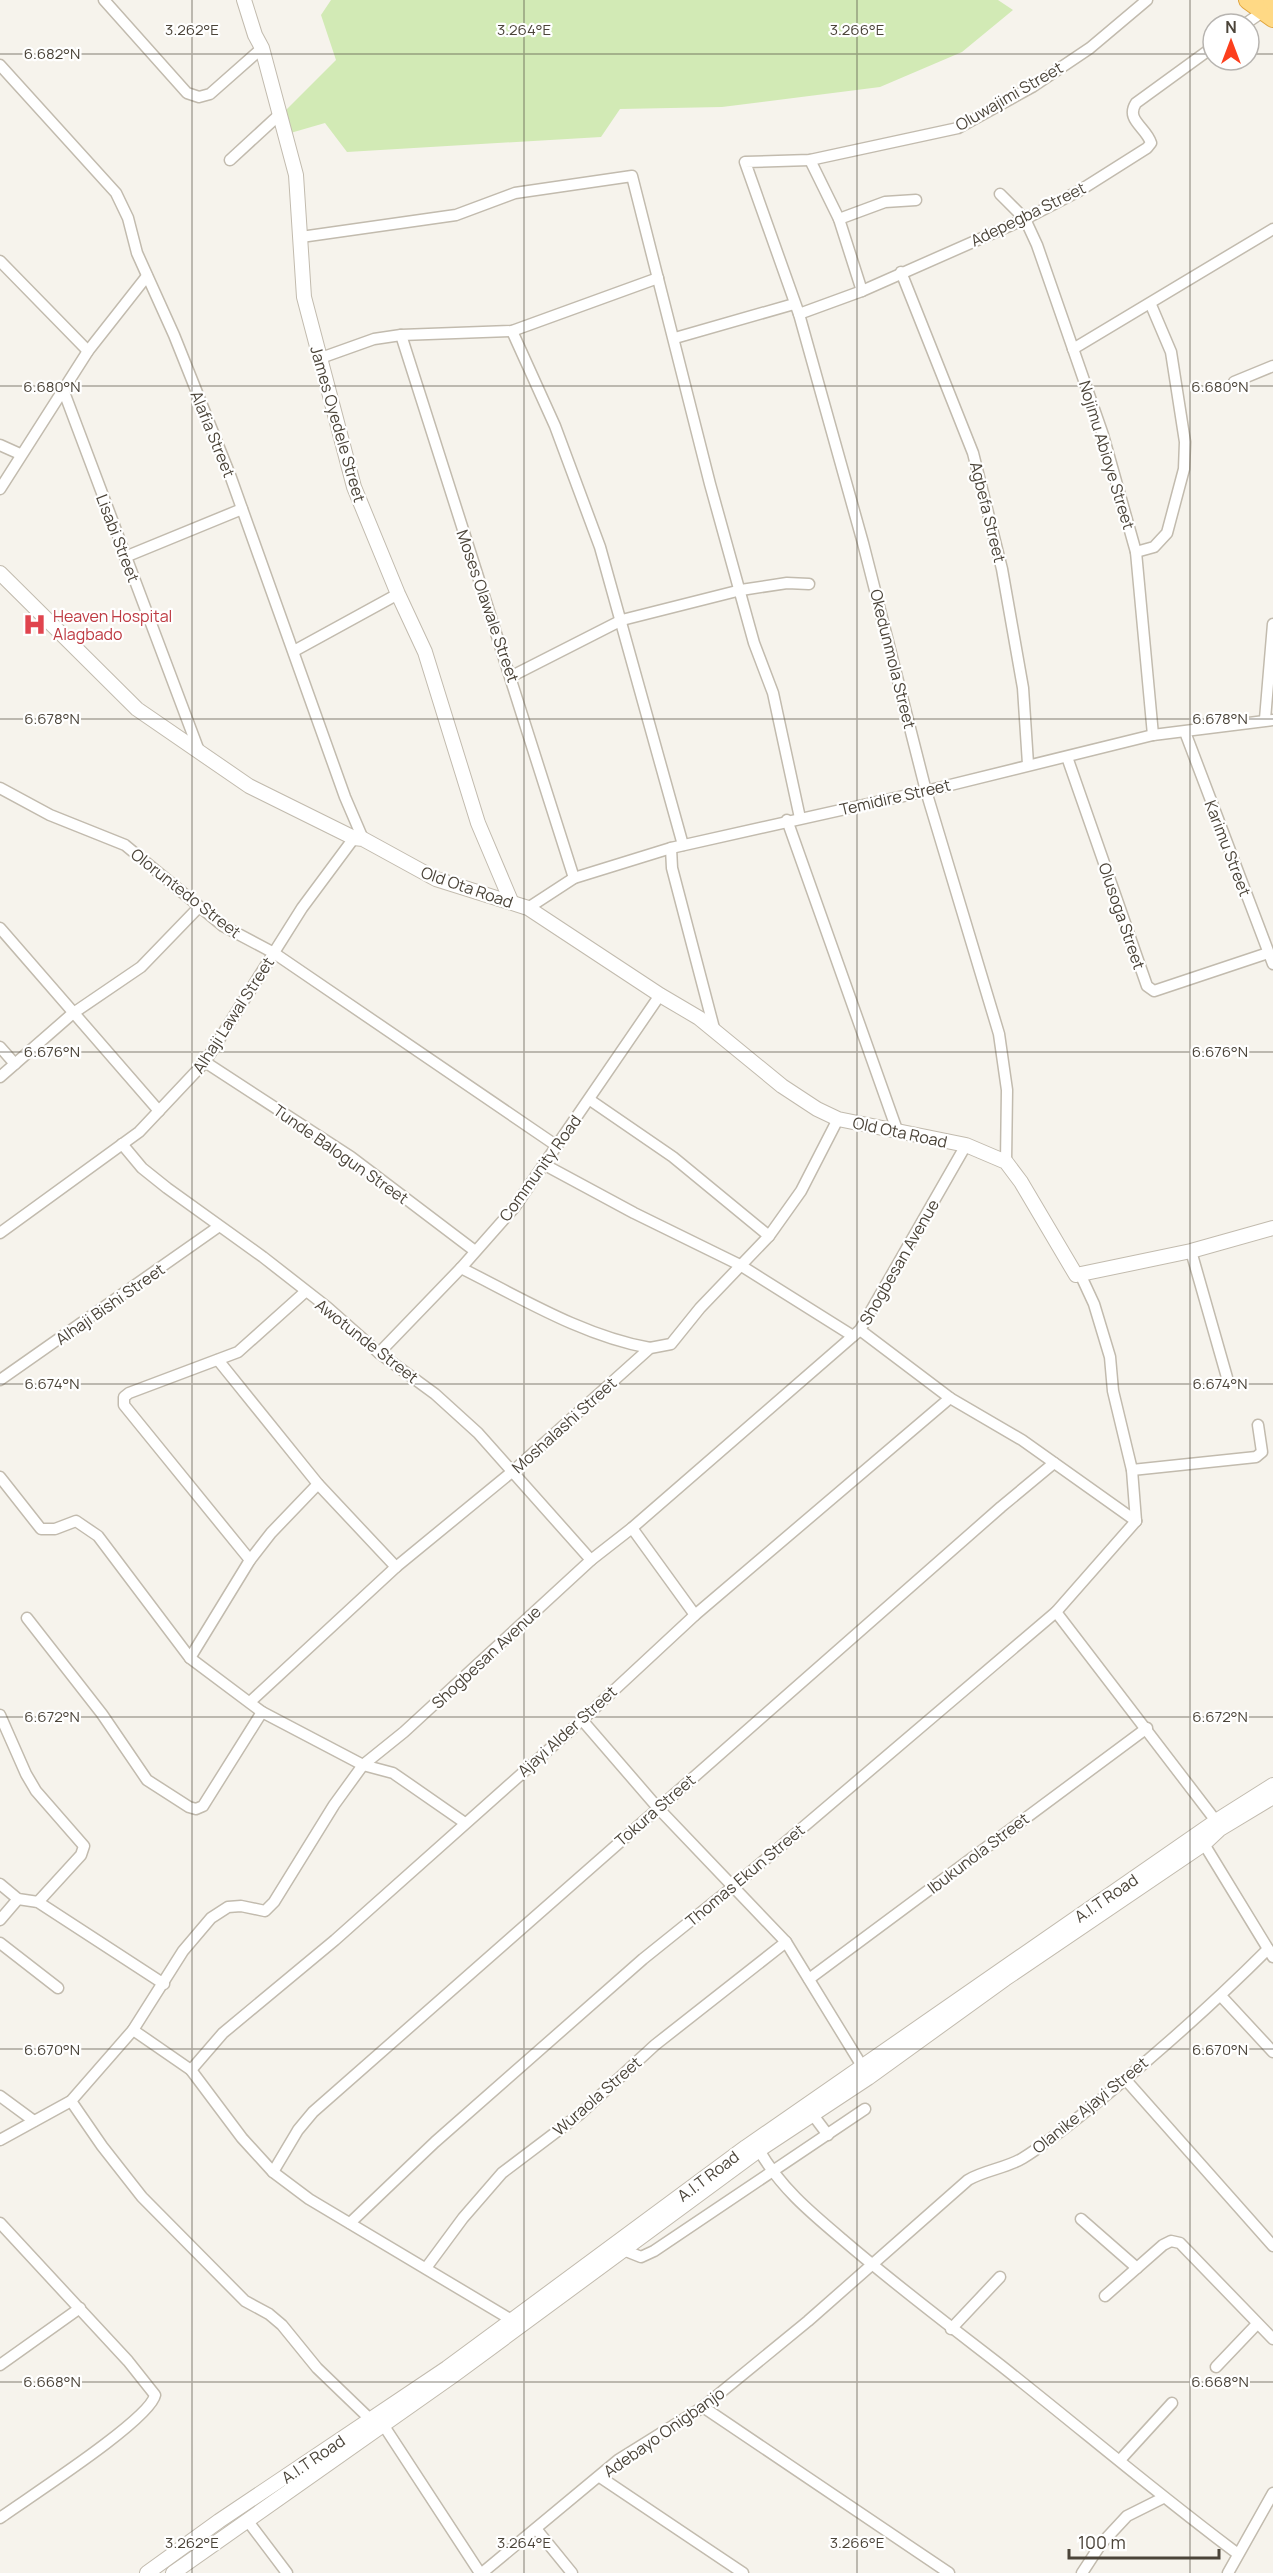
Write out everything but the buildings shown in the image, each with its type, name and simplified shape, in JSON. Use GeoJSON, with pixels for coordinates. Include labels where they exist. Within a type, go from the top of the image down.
{"type":"FeatureCollection","features":[{"type":"Feature","properties":{"kind":"highway"},"geometry":{"type":"LineString","coordinates":[[1248,0],[1270,7]]}},
{"type":"Feature","properties":{"kind":"street"},"geometry":{"type":"LineString","coordinates":[[104,0],[187,93],[199,97],[210,94],[262,48]]}},
{"type":"Feature","properties":{"kind":"street","name":"James Oyedele Street"},"geometry":{"type":"LineString","coordinates":[[244,0],[255,35],[262,48],[296,176],[304,297],[318,359],[354,487],[398,594],[425,652],[478,823],[512,901]]}},
{"type":"Feature","properties":{"kind":"street","name":"Oluwajimi Street"},"geometry":{"type":"LineString","coordinates":[[745,162],[810,160],[958,128],[1032,87],[1090,48],[1147,0]]}},
{"type":"Feature","properties":{"kind":"street","name":"Adepegba Street"},"geometry":{"type":"LineString","coordinates":[[799,314],[862,291],[1025,219],[1079,191],[1147,148],[1152,142],[1149,135],[1132,117],[1132,110],[1136,103],[1201,56]]}},
{"type":"Feature","properties":{"kind":"street","name":"Alafia Street"},"geometry":{"type":"LineString","coordinates":[[0,65],[116,194],[128,218],[137,253],[174,335],[242,509],[294,651],[358,839]]}},
{"type":"Feature","properties":{"kind":"street"},"geometry":{"type":"LineString","coordinates":[[230,159],[280,114]]}},
{"type":"Feature","properties":{"kind":"street"},"geometry":{"type":"LineString","coordinates":[[810,160],[839,219],[862,291]]}},
{"type":"Feature","properties":{"kind":"street","name":"Okedunmola Street"},"geometry":{"type":"LineString","coordinates":[[745,162],[799,314],[863,543],[926,791],[999,1035],[1007,1090],[1006,1162]]}},
{"type":"Feature","properties":{"kind":"street"},"geometry":{"type":"LineString","coordinates":[[301,237],[456,215],[515,193],[632,176],[675,338],[710,484],[754,643],[772,693],[800,818]]}},
{"type":"Feature","properties":{"kind":"street","name":"Nojimu Abioye Street"},"geometry":{"type":"LineString","coordinates":[[1000,194],[1025,219],[1037,245],[1103,435],[1136,552],[1153,735]]}},
{"type":"Feature","properties":{"kind":"street"},"geometry":{"type":"LineString","coordinates":[[839,219],[885,202],[916,200]]}},
{"type":"Feature","properties":{"kind":"street"},"geometry":{"type":"LineString","coordinates":[[1073,349],[1151,305],[1273,229]]}},
{"type":"Feature","properties":{"kind":"street"},"geometry":{"type":"LineString","coordinates":[[0,261],[88,351]]}},
{"type":"Feature","properties":{"kind":"street","name":"Agbefa Street"},"geometry":{"type":"LineString","coordinates":[[901,272],[973,453],[1002,569],[1023,688],[1028,764]]}},
{"type":"Feature","properties":{"kind":"street"},"geometry":{"type":"LineString","coordinates":[[0,489],[20,454],[88,351],[147,276]]}},
{"type":"Feature","properties":{"kind":"street"},"geometry":{"type":"LineString","coordinates":[[318,359],[374,339],[401,335],[512,331],[658,278]]}},
{"type":"Feature","properties":{"kind":"street"},"geometry":{"type":"LineString","coordinates":[[675,338],[794,304]]}},
{"type":"Feature","properties":{"kind":"street"},"geometry":{"type":"LineString","coordinates":[[1136,552],[1154,547],[1167,533],[1184,469],[1185,442],[1171,352],[1151,305]]}},
{"type":"Feature","properties":{"kind":"street"},"geometry":{"type":"LineString","coordinates":[[512,331],[555,426],[600,547],[683,845]]}},
{"type":"Feature","properties":{"kind":"street","name":"Moses Olawale Street"},"geometry":{"type":"LineString","coordinates":[[401,335],[466,545],[512,676],[574,878]]}},
{"type":"Feature","properties":{"kind":"street"},"geometry":{"type":"LineString","coordinates":[[1234,382],[1273,366]]}},
{"type":"Feature","properties":{"kind":"street","name":"Lisabi Street"},"geometry":{"type":"LineString","coordinates":[[63,392],[199,751]]}},
{"type":"Feature","properties":{"kind":"street"},"geometry":{"type":"LineString","coordinates":[[0,445],[20,454]]}},
{"type":"Feature","properties":{"kind":"street"},"geometry":{"type":"LineString","coordinates":[[125,557],[242,509]]}},
{"type":"Feature","properties":{"kind":"street","name":"Old Ota Road"},"geometry":{"type":"LineString","coordinates":[[0,573],[126,700],[249,786],[436,879],[512,901],[528,908],[660,995],[699,1017],[795,1096],[838,1119],[966,1145],[1006,1162]]}},
{"type":"Feature","properties":{"kind":"street"},"geometry":{"type":"LineString","coordinates":[[512,676],[622,620],[741,590],[787,584],[809,584]]}},
{"type":"Feature","properties":{"kind":"street"},"geometry":{"type":"LineString","coordinates":[[294,651],[398,594]]}},
{"type":"Feature","properties":{"kind":"street"},"geometry":{"type":"LineString","coordinates":[[1269,720],[1273,624]]}},
{"type":"Feature","properties":{"kind":"street","name":"Temidire Street"},"geometry":{"type":"LineString","coordinates":[[528,908],[574,878],[671,848],[787,820],[926,791],[1153,735],[1269,720]]}},
{"type":"Feature","properties":{"kind":"street","name":"Karimu Street"},"geometry":{"type":"LineString","coordinates":[[1185,732],[1273,964]]}},
{"type":"Feature","properties":{"kind":"street","name":"Olusoga Street"},"geometry":{"type":"LineString","coordinates":[[1067,757],[1147,986],[1154,991],[1268,954]]}},
{"type":"Feature","properties":{"kind":"street","name":"Oloruntedo Street"},"geometry":{"type":"LineString","coordinates":[[0,788],[50,815],[124,845],[223,926],[273,953],[557,1146]]}},
{"type":"Feature","properties":{"kind":"street"},"geometry":{"type":"LineString","coordinates":[[787,820],[897,1130]]}},
{"type":"Feature","properties":{"kind":"street","name":"Alhaji Lawal Street"},"geometry":{"type":"LineString","coordinates":[[0,1233],[139,1132],[205,1062],[302,908],[358,839]]}},
{"type":"Feature","properties":{"kind":"street"},"geometry":{"type":"LineString","coordinates":[[671,848],[672,868],[715,1032]]}},
{"type":"Feature","properties":{"kind":"street"},"geometry":{"type":"LineString","coordinates":[[0,1077],[72,1014],[141,967],[199,907]]}},
{"type":"Feature","properties":{"kind":"street"},"geometry":{"type":"LineString","coordinates":[[0,928],[72,1014],[159,1111]]}},
{"type":"Feature","properties":{"kind":"street","name":"Community Road"},"geometry":{"type":"LineString","coordinates":[[379,1353],[461,1268],[514,1208],[660,995]]}},
{"type":"Feature","properties":{"kind":"street"},"geometry":{"type":"LineString","coordinates":[[0,1047],[15,1064]]}},
{"type":"Feature","properties":{"kind":"street","name":"Tunde Balogun Street"},"geometry":{"type":"LineString","coordinates":[[205,1062],[351,1157],[475,1251]]}},
{"type":"Feature","properties":{"kind":"street"},"geometry":{"type":"LineString","coordinates":[[590,1100],[673,1157],[769,1236]]}},
{"type":"Feature","properties":{"kind":"street","name":"Moshalashi Street"},"geometry":{"type":"LineString","coordinates":[[250,1702],[396,1567],[513,1471],[650,1348],[671,1344],[740,1265],[769,1236],[801,1191],[838,1119]]}},
{"type":"Feature","properties":{"kind":"street","name":"Awotunde Street"},"geometry":{"type":"LineString","coordinates":[[122,1144],[142,1168],[218,1227],[263,1257],[327,1307],[379,1353],[435,1394],[478,1433],[591,1560]]}},
{"type":"Feature","properties":{"kind":"street","name":"Shogbesan Avenue"},"geometry":{"type":"LineString","coordinates":[[0,2140],[71,2101],[132,2030],[164,1984],[183,1951],[211,1918],[228,1907],[241,1906],[265,1911],[274,1902],[334,1805],[363,1765],[404,1732],[591,1560],[632,1528],[856,1333],[966,1145]]}},
{"type":"Feature","properties":{"kind":"street"},"geometry":{"type":"LineString","coordinates":[[1006,1162],[1021,1182],[1073,1270],[1081,1276],[1094,1304],[1110,1357],[1113,1390],[1132,1470],[1136,1521]]}},
{"type":"Feature","properties":{"kind":"street"},"geometry":{"type":"LineString","coordinates":[[545,1165],[634,1213],[740,1265],[856,1333],[950,1398],[1022,1440],[1136,1521]]}},
{"type":"Feature","properties":{"kind":"street","name":"Alhaji Bishi Street"},"geometry":{"type":"LineString","coordinates":[[0,1380],[218,1227]]}},
{"type":"Feature","properties":{"kind":"street"},"geometry":{"type":"LineString","coordinates":[[1081,1276],[1191,1251],[1273,1228]]}},
{"type":"Feature","properties":{"kind":"street"},"geometry":{"type":"LineString","coordinates":[[1191,1251],[1228,1381]]}},
{"type":"Feature","properties":{"kind":"street"},"geometry":{"type":"LineString","coordinates":[[461,1268],[560,1318],[628,1344],[650,1348]]}},
{"type":"Feature","properties":{"kind":"street"},"geometry":{"type":"LineString","coordinates":[[250,1560],[124,1405],[124,1397],[129,1393],[218,1360],[248,1345],[305,1292]]}},
{"type":"Feature","properties":{"kind":"street"},"geometry":{"type":"LineString","coordinates":[[218,1360],[318,1484],[396,1567]]}},
{"type":"Feature","properties":{"kind":"street","name":"Ajayi Alder Street"},"geometry":{"type":"LineString","coordinates":[[191,2070],[224,2033],[335,1940],[582,1720],[695,1615],[950,1398]]}},
{"type":"Feature","properties":{"kind":"street"},"geometry":{"type":"LineString","coordinates":[[1132,1470],[1256,1457],[1262,1452],[1258,1425]]}},
{"type":"Feature","properties":{"kind":"street","name":"Tokura Street"},"geometry":{"type":"LineString","coordinates":[[273,2172],[298,2130],[313,2112],[1054,1463]]}},
{"type":"Feature","properties":{"kind":"street"},"geometry":{"type":"LineString","coordinates":[[0,1477],[41,1529],[55,1529],[76,1521],[98,1536],[190,1658],[262,1712],[363,1765],[393,1773],[465,1823]]}},
{"type":"Feature","properties":{"kind":"street"},"geometry":{"type":"LineString","coordinates":[[190,1658],[250,1560],[271,1533],[318,1484]]}},
{"type":"Feature","properties":{"kind":"street","name":"Thomas Ekun Street"},"geometry":{"type":"LineString","coordinates":[[350,2223],[435,2142],[635,1966],[734,1887],[1056,1612],[1136,1521]]}},
{"type":"Feature","properties":{"kind":"street"},"geometry":{"type":"LineString","coordinates":[[632,1528],[695,1615]]}},
{"type":"Feature","properties":{"kind":"street"},"geometry":{"type":"LineString","coordinates":[[1056,1612],[1147,1728],[1215,1821]]}},
{"type":"Feature","properties":{"kind":"street"},"geometry":{"type":"LineString","coordinates":[[27,1618],[127,1747],[147,1780],[189,1807],[196,1809],[203,1806],[262,1712]]}},
{"type":"Feature","properties":{"kind":"street"},"geometry":{"type":"LineString","coordinates":[[0,1715],[36,1791],[84,1846],[81,1855],[38,1902]]}},
{"type":"Feature","properties":{"kind":"street"},"geometry":{"type":"LineString","coordinates":[[582,1720],[658,1808],[786,1942],[862,2066]]}},
{"type":"Feature","properties":{"kind":"street","name":"Ibukunola Street"},"geometry":{"type":"LineString","coordinates":[[809,1979],[1147,1728]]}},
{"type":"Feature","properties":{"kind":"street","name":"A.I.T Road"},"geometry":{"type":"LineString","coordinates":[[173,2573],[384,2426],[626,2251],[759,2150],[868,2078],[1005,1979],[1204,1844],[1273,1785]]}},
{"type":"Feature","properties":{"kind":"street","name":"A.I.T Road"},"geometry":{"type":"LineString","coordinates":[[147,2573],[447,2368],[510,2319],[862,2066],[1215,1821],[1258,1800],[1273,1797]]}},
{"type":"Feature","properties":{"kind":"street"},"geometry":{"type":"LineString","coordinates":[[1204,1844],[1270,1953]]}},
{"type":"Feature","properties":{"kind":"street"},"geometry":{"type":"LineString","coordinates":[[0,1884],[18,1899],[38,1902],[164,1984]]}},
{"type":"Feature","properties":{"kind":"street"},"geometry":{"type":"LineString","coordinates":[[0,1920],[18,1899]]}},
{"type":"Feature","properties":{"kind":"street"},"geometry":{"type":"LineString","coordinates":[[0,1942],[58,1988]]}},
{"type":"Feature","properties":{"kind":"street","name":"Wuraola Street"},"geometry":{"type":"LineString","coordinates":[[426,2268],[463,2218],[502,2173],[580,2114],[655,2045],[786,1942]]}},
{"type":"Feature","properties":{"kind":"street","name":"Olanike Ajayi Street"},"geometry":{"type":"LineString","coordinates":[[872,2265],[968,2180],[986,2170],[1019,2160],[1045,2144],[1125,2079],[1270,1953]]}},
{"type":"Feature","properties":{"kind":"street"},"geometry":{"type":"LineString","coordinates":[[1221,1996],[1273,2052]]}},
{"type":"Feature","properties":{"kind":"street"},"geometry":{"type":"LineString","coordinates":[[132,2030],[191,2070],[242,2138],[273,2172],[350,2223],[510,2319]]}},
{"type":"Feature","properties":{"kind":"street"},"geometry":{"type":"LineString","coordinates":[[1125,2079],[1273,2246]]}},
{"type":"Feature","properties":{"kind":"street"},"geometry":{"type":"LineString","coordinates":[[0,2096],[34,2121]]}},
{"type":"Feature","properties":{"kind":"street"},"geometry":{"type":"LineString","coordinates":[[71,2101],[102,2146],[142,2197],[245,2301],[269,2314],[282,2325],[317,2368],[370,2419]]}},
{"type":"Feature","properties":{"kind":"street"},"geometry":{"type":"LineString","coordinates":[[626,2251],[634,2256],[646,2255],[772,2174],[865,2109]]}},
{"type":"Feature","properties":{"kind":"street"},"geometry":{"type":"LineString","coordinates":[[813,2115],[828,2135]]}},
{"type":"Feature","properties":{"kind":"street"},"geometry":{"type":"LineString","coordinates":[[759,2150],[772,2174],[792,2196],[872,2265],[1120,2460],[1163,2498],[1238,2554]]}},
{"type":"Feature","properties":{"kind":"street"},"geometry":{"type":"LineString","coordinates":[[1081,2219],[1137,2268]]}},
{"type":"Feature","properties":{"kind":"street"},"geometry":{"type":"LineString","coordinates":[[0,2223],[80,2308],[153,2392],[154,2400],[109,2441],[0,2518]]}},
{"type":"Feature","properties":{"kind":"street"},"geometry":{"type":"LineString","coordinates":[[1105,2296],[1163,2245],[1172,2241],[1180,2243],[1273,2339]]}},
{"type":"Feature","properties":{"kind":"street","name":"Adebayo Onigbanjo"},"geometry":{"type":"LineString","coordinates":[[481,2573],[537,2530],[618,2460],[703,2407],[872,2265]]}},
{"type":"Feature","properties":{"kind":"street"},"geometry":{"type":"LineString","coordinates":[[951,2329],[1000,2277]]}},
{"type":"Feature","properties":{"kind":"street"},"geometry":{"type":"LineString","coordinates":[[0,2365],[80,2308]]}},
{"type":"Feature","properties":{"kind":"street"},"geometry":{"type":"LineString","coordinates":[[1216,2367],[1257,2324]]}},
{"type":"Feature","properties":{"kind":"street"},"geometry":{"type":"LineString","coordinates":[[1120,2460],[1172,2403]]}},
{"type":"Feature","properties":{"kind":"street"},"geometry":{"type":"LineString","coordinates":[[703,2407],[949,2573]]}},
{"type":"Feature","properties":{"kind":"street"},"geometry":{"type":"LineString","coordinates":[[384,2426],[481,2573]]}},
{"type":"Feature","properties":{"kind":"street"},"geometry":{"type":"LineString","coordinates":[[600,2476],[743,2573]]}},
{"type":"Feature","properties":{"kind":"street"},"geometry":{"type":"LineString","coordinates":[[1228,2573],[1273,2493]]}},
{"type":"Feature","properties":{"kind":"street"},"geometry":{"type":"LineString","coordinates":[[1082,2573],[1101,2544],[1127,2516],[1163,2498]]}},
{"type":"Feature","properties":{"kind":"street"},"geometry":{"type":"LineString","coordinates":[[247,2520],[287,2573]]}},
{"type":"Feature","properties":{"kind":"street"},"geometry":{"type":"LineString","coordinates":[[537,2530],[572,2573]]}},
{"type":"Feature","properties":{"kind":"green space"},"geometry":{"type":"Polygon","coordinates":[[[331,0],[998,0],[1013,10],[962,52],[880,87],[722,107],[620,109],[601,137],[347,152],[325,123],[287,134],[283,113],[336,60],[321,15],[331,0]]]}},
{"type":"Feature","properties":{"kind":"place","name":"Heaven Hospital Alagbado"},"geometry":{"type":"Point","coordinates":[35,625]}}]}
